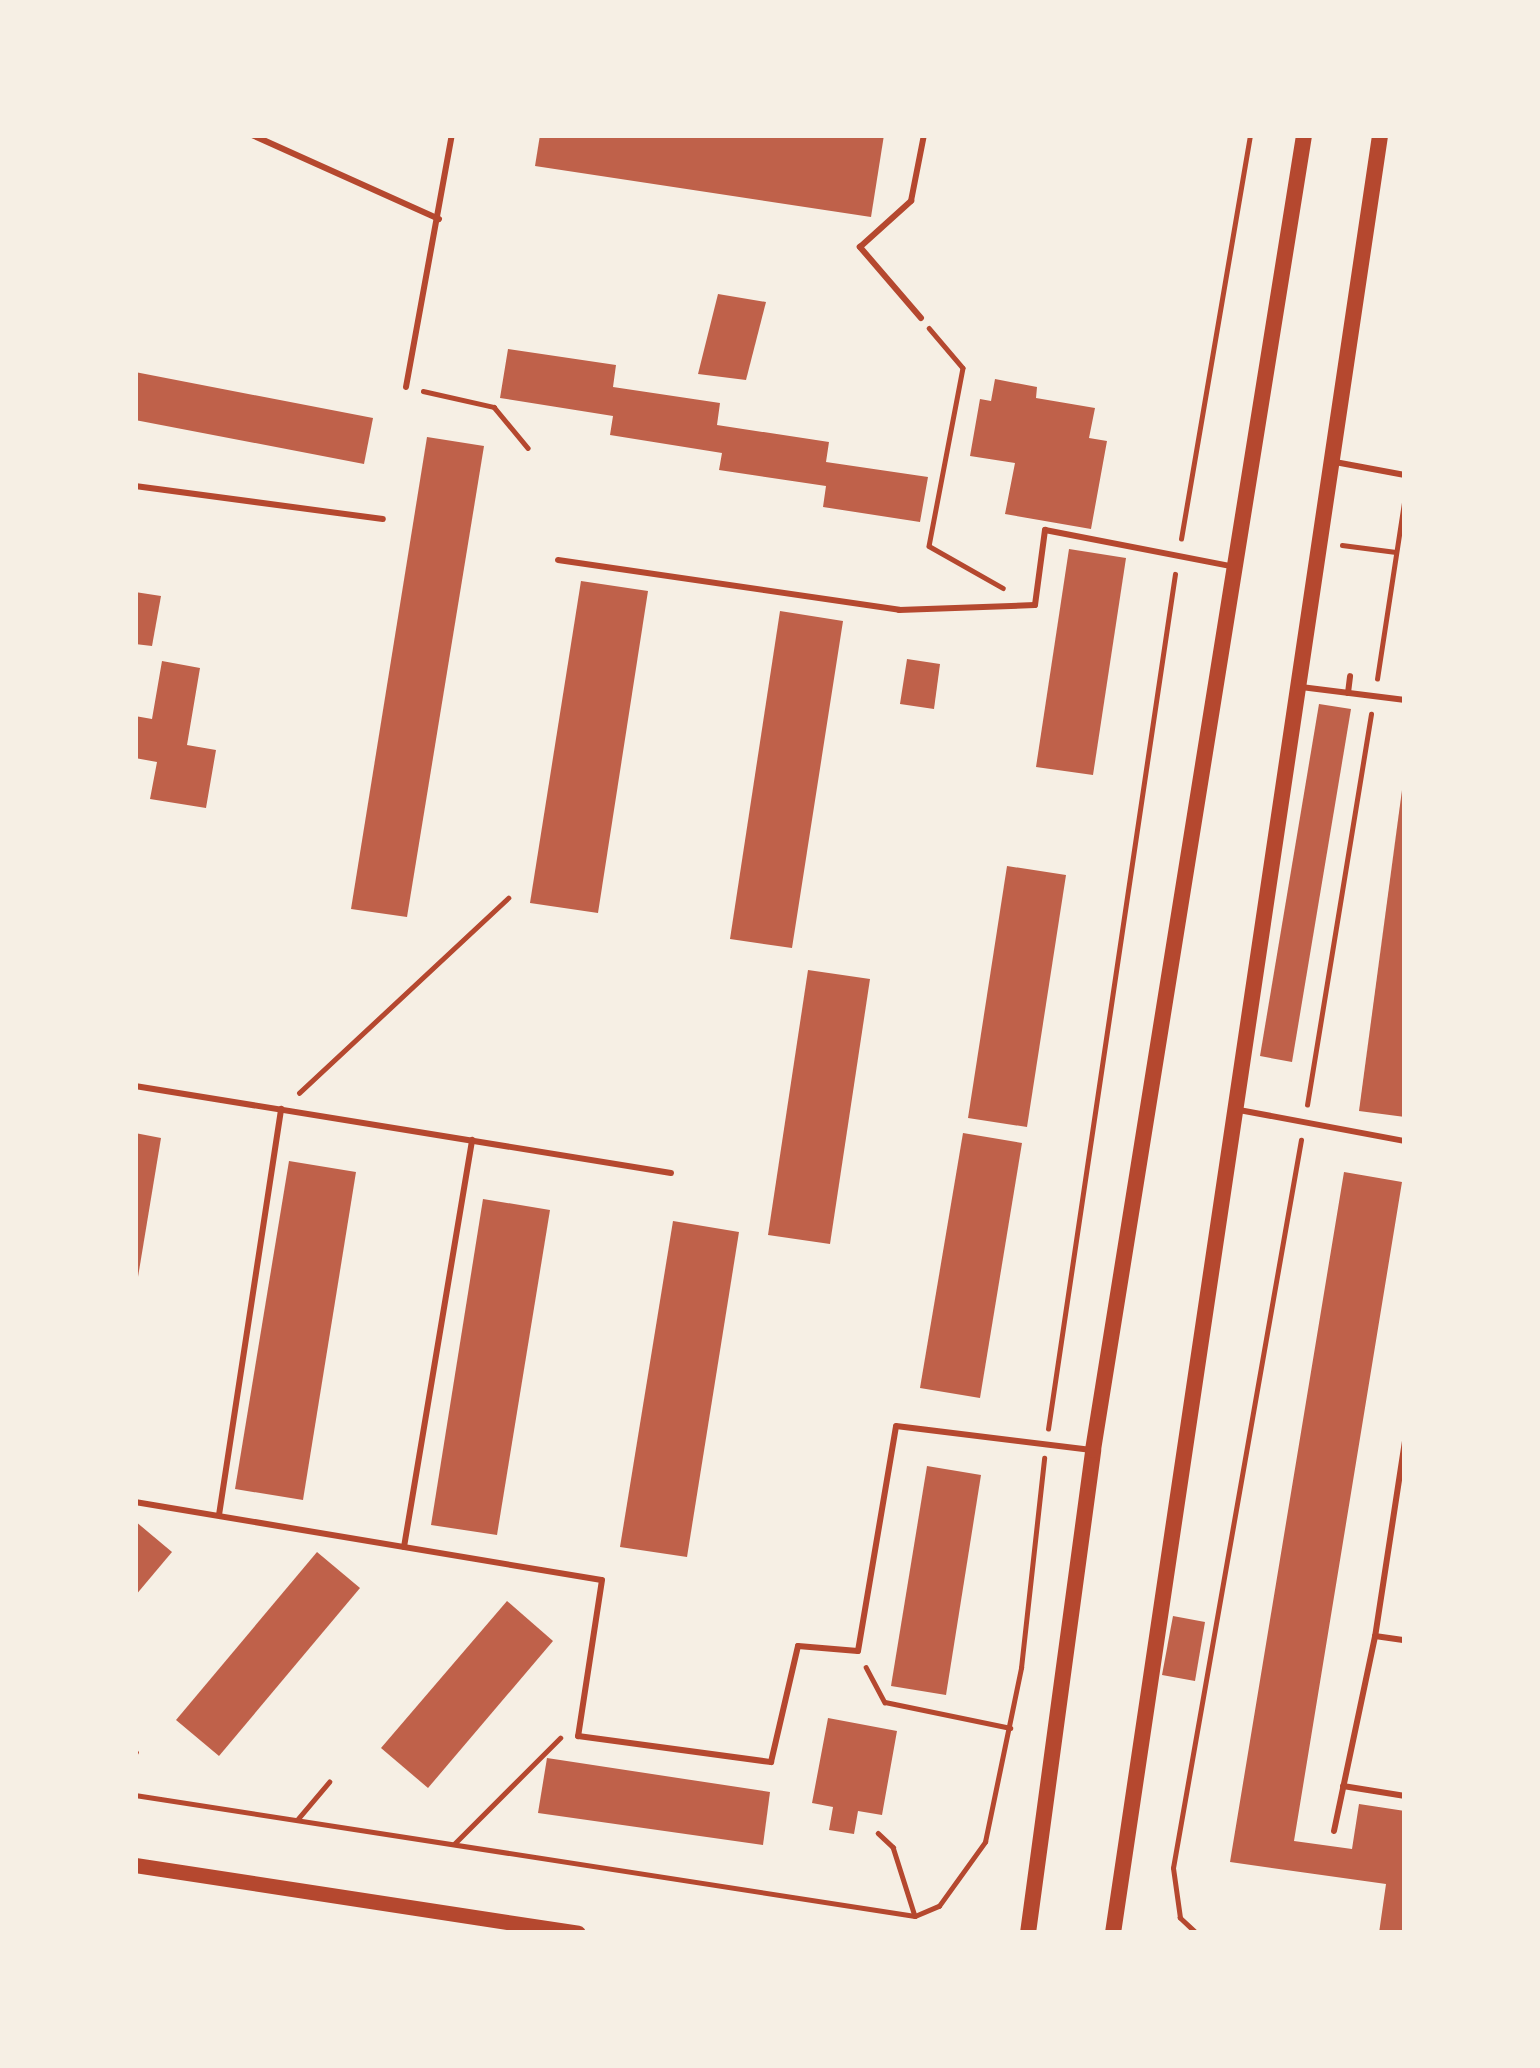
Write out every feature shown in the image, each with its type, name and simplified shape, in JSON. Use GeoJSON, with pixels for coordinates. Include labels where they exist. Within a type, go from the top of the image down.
{"type":"FeatureCollection","features":[{"type":"Feature","properties":{"kind":"main road"},"geometry":{"type":"LineString","coordinates":[[1028,1933],[1093,1450],[1230,566],[1304,135]]}},
{"type":"Feature","properties":{"kind":"main road"},"geometry":{"type":"LineString","coordinates":[[1113,1933],[1380,135]]}},
{"type":"Feature","properties":{"kind":"street"},"geometry":{"type":"LineString","coordinates":[[135,1865],[578,1933]]}},
{"type":"Feature","properties":{"kind":"lane"},"geometry":{"type":"LineString","coordinates":[[253,135],[439,219]]}},
{"type":"Feature","properties":{"kind":"lane"},"geometry":{"type":"LineString","coordinates":[[406,387],[452,135]]}},
{"type":"Feature","properties":{"kind":"lane"},"geometry":{"type":"LineString","coordinates":[[921,318],[860,247],[911,201],[924,135]]}},
{"type":"Feature","properties":{"kind":"lane"},"geometry":{"type":"LineString","coordinates":[[1332,462],[1405,476]]}},
{"type":"Feature","properties":{"kind":"lane"},"geometry":{"type":"LineString","coordinates":[[135,486],[383,519]]}},
{"type":"Feature","properties":{"kind":"lane"},"geometry":{"type":"LineString","coordinates":[[558,560],[899,610],[1035,605],[1045,530],[1230,566]]}},
{"type":"Feature","properties":{"kind":"lane"},"geometry":{"type":"LineString","coordinates":[[1348,693],[1350,676]]}},
{"type":"Feature","properties":{"kind":"lane"},"geometry":{"type":"LineString","coordinates":[[1298,686],[1405,700]]}},
{"type":"Feature","properties":{"kind":"lane"},"geometry":{"type":"LineString","coordinates":[[135,1087],[671,1173]]}},
{"type":"Feature","properties":{"kind":"lane"},"geometry":{"type":"LineString","coordinates":[[218,1516],[281,1109]]}},
{"type":"Feature","properties":{"kind":"lane"},"geometry":{"type":"LineString","coordinates":[[1235,1110],[1405,1141]]}},
{"type":"Feature","properties":{"kind":"lane"},"geometry":{"type":"LineString","coordinates":[[404,1547],[472,1141]]}},
{"type":"Feature","properties":{"kind":"lane"},"geometry":{"type":"LineString","coordinates":[[135,1502],[602,1580],[578,1736],[770,1762],[798,1646],[858,1651],[896,1426],[1093,1450]]}},
{"type":"Feature","properties":{"kind":"lane"},"geometry":{"type":"LineString","coordinates":[[1334,1831],[1375,1636],[1405,1441]]}},
{"type":"Feature","properties":{"kind":"lane"},"geometry":{"type":"LineString","coordinates":[[1375,1636],[1405,1640]]}},
{"type":"Feature","properties":{"kind":"lane"},"geometry":{"type":"LineString","coordinates":[[1343,1786],[1405,1796]]}},
{"type":"Feature","properties":{"kind":"path"},"geometry":{"type":"LineString","coordinates":[[135,1795],[915,1916],[938,1906],[971,1870],[1010,1728],[1039,1546],[1046,1444],[1178,555],[1250,135]]}},
{"type":"Feature","properties":{"kind":"path"},"geometry":{"type":"LineString","coordinates":[[921,318],[963,368],[929,547],[1035,605]]}},
{"type":"Feature","properties":{"kind":"path"},"geometry":{"type":"LineString","coordinates":[[406,387],[494,407],[528,448]]}},
{"type":"Feature","properties":{"kind":"path"},"geometry":{"type":"LineString","coordinates":[[1196,1933],[1180,1918],[1173,1868],[1305,1120],[1405,495]]}},
{"type":"Feature","properties":{"kind":"path"},"geometry":{"type":"LineString","coordinates":[[1320,541],[1396,553]]}},
{"type":"Feature","properties":{"kind":"path"},"geometry":{"type":"LineString","coordinates":[[281,1109],[508,898]]}},
{"type":"Feature","properties":{"kind":"path"},"geometry":{"type":"LineString","coordinates":[[858,1651],[884,1702],[1010,1728]]}},
{"type":"Feature","properties":{"kind":"path"},"geometry":{"type":"LineString","coordinates":[[454,1844],[581,1717]]}},
{"type":"Feature","properties":{"kind":"path"},"geometry":{"type":"LineString","coordinates":[[297,1820],[329,1782]]}},
{"type":"Feature","properties":{"kind":"path"},"geometry":{"type":"LineString","coordinates":[[878,1833],[893,1847],[915,1916]]}},
{"type":"Feature","properties":{"kind":"building"},"geometry":{"type":"Polygon","coordinates":[[[540,135],[884,135],[871,217],[535,166],[540,135]]]}},
{"type":"Feature","properties":{"kind":"building"},"geometry":{"type":"Polygon","coordinates":[[[718,294],[766,302],[746,380],[698,374],[718,294]]]}},
{"type":"Feature","properties":{"kind":"building"},"geometry":{"type":"Polygon","coordinates":[[[508,349],[616,365],[613,387],[720,403],[717,425],[829,442],[826,462],[928,477],[920,522],[823,507],[826,486],[719,470],[722,453],[610,435],[613,416],[500,398],[508,349]]]}},
{"type":"Feature","properties":{"kind":"building"},"geometry":{"type":"Polygon","coordinates":[[[135,372],[373,418],[364,464],[135,420],[135,372]]]}},
{"type":"Feature","properties":{"kind":"building"},"geometry":{"type":"Polygon","coordinates":[[[995,379],[1037,387],[1036,398],[1095,408],[1089,438],[1107,441],[1091,529],[1005,514],[1015,463],[970,456],[980,399],[991,401],[995,379]]]}},
{"type":"Feature","properties":{"kind":"building"},"geometry":{"type":"Polygon","coordinates":[[[427,437],[484,446],[407,917],[351,909],[427,437]]]}},
{"type":"Feature","properties":{"kind":"building"},"geometry":{"type":"Polygon","coordinates":[[[1069,549],[1126,558],[1093,775],[1036,767],[1069,549]]]}},
{"type":"Feature","properties":{"kind":"building"},"geometry":{"type":"Polygon","coordinates":[[[581,581],[648,591],[598,913],[530,903],[581,581]]]}},
{"type":"Feature","properties":{"kind":"building"},"geometry":{"type":"Polygon","coordinates":[[[135,592],[161,596],[152,646],[135,644],[135,592]]]}},
{"type":"Feature","properties":{"kind":"building"},"geometry":{"type":"Polygon","coordinates":[[[780,611],[843,621],[792,948],[730,939],[780,611]]]}},
{"type":"Feature","properties":{"kind":"building"},"geometry":{"type":"Polygon","coordinates":[[[907,659],[940,664],[934,709],[900,704],[907,659]]]}},
{"type":"Feature","properties":{"kind":"building"},"geometry":{"type":"Polygon","coordinates":[[[162,661],[200,668],[187,745],[216,750],[206,808],[150,799],[157,762],[135,758],[135,716],[152,719],[162,661]]]}},
{"type":"Feature","properties":{"kind":"building"},"geometry":{"type":"Polygon","coordinates":[[[1319,704],[1351,709],[1292,1062],[1260,1056],[1319,704]]]}},
{"type":"Feature","properties":{"kind":"building"},"geometry":{"type":"Polygon","coordinates":[[[1405,790],[1405,1117],[1359,1111],[1405,790]]]}},
{"type":"Feature","properties":{"kind":"building"},"geometry":{"type":"Polygon","coordinates":[[[1007,866],[1066,875],[1027,1127],[968,1118],[1007,866]]]}},
{"type":"Feature","properties":{"kind":"building"},"geometry":{"type":"Polygon","coordinates":[[[808,970],[870,979],[830,1244],[768,1235],[808,970]]]}},
{"type":"Feature","properties":{"kind":"building"},"geometry":{"type":"Polygon","coordinates":[[[135,1133],[161,1138],[137,1283],[135,1283],[135,1133]]]}},
{"type":"Feature","properties":{"kind":"building"},"geometry":{"type":"Polygon","coordinates":[[[963,1133],[1022,1143],[980,1398],[920,1388],[963,1133]]]}},
{"type":"Feature","properties":{"kind":"building"},"geometry":{"type":"Polygon","coordinates":[[[289,1161],[356,1172],[303,1500],[235,1489],[289,1161]]]}},
{"type":"Feature","properties":{"kind":"building"},"geometry":{"type":"Polygon","coordinates":[[[1344,1172],[1402,1182],[1294,1841],[1352,1849],[1359,1804],[1405,1811],[1405,1933],[1379,1933],[1386,1884],[1230,1862],[1344,1172]]]}},
{"type":"Feature","properties":{"kind":"building"},"geometry":{"type":"Polygon","coordinates":[[[483,1199],[550,1210],[497,1535],[431,1525],[483,1199]]]}},
{"type":"Feature","properties":{"kind":"building"},"geometry":{"type":"Polygon","coordinates":[[[673,1221],[739,1232],[687,1557],[620,1547],[673,1221]]]}},
{"type":"Feature","properties":{"kind":"building"},"geometry":{"type":"Polygon","coordinates":[[[927,1466],[981,1475],[946,1695],[891,1686],[927,1466]]]}},
{"type":"Feature","properties":{"kind":"building"},"geometry":{"type":"Polygon","coordinates":[[[135,1521],[172,1552],[135,1596],[135,1521]]]}},
{"type":"Feature","properties":{"kind":"building"},"geometry":{"type":"Polygon","coordinates":[[[317,1552],[360,1588],[219,1756],[176,1720],[317,1552]]]}},
{"type":"Feature","properties":{"kind":"building"},"geometry":{"type":"Polygon","coordinates":[[[507,1601],[553,1641],[428,1788],[381,1748],[507,1601]]]}},
{"type":"Feature","properties":{"kind":"building"},"geometry":{"type":"Polygon","coordinates":[[[1173,1616],[1205,1622],[1195,1681],[1162,1675],[1173,1616]]]}},
{"type":"Feature","properties":{"kind":"building"},"geometry":{"type":"Polygon","coordinates":[[[828,1718],[897,1731],[882,1815],[858,1811],[854,1834],[829,1830],[833,1807],[812,1803],[828,1718]]]}},
{"type":"Feature","properties":{"kind":"building"},"geometry":{"type":"Polygon","coordinates":[[[547,1758],[770,1792],[763,1845],[538,1813],[547,1758]]]}}]}
